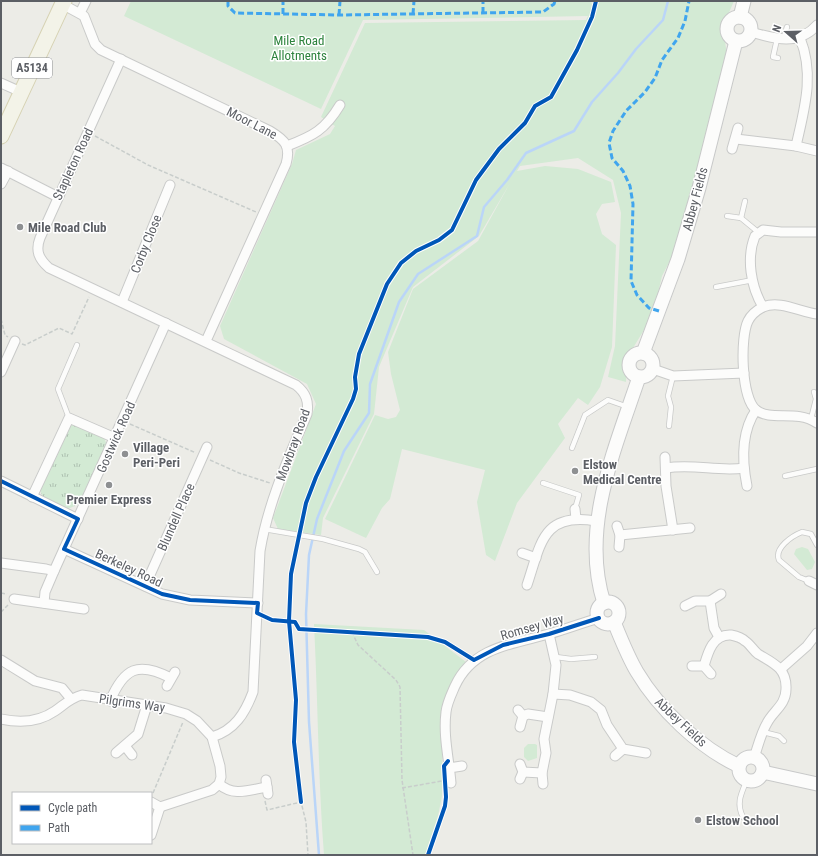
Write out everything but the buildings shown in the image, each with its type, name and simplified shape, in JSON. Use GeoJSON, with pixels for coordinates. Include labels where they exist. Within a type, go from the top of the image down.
{"type":"FeatureCollection","features":[{"type":"Feature","properties":{"kind":"main road","name":"A5134"},"geometry":{"type":"LineString","coordinates":[[1,136],[63,3]]}},
{"type":"Feature","properties":{"kind":"street"},"geometry":{"type":"LineString","coordinates":[[80,13],[86,1]]}},
{"type":"Feature","properties":{"kind":"street"},"geometry":{"type":"LineString","coordinates":[[740,17],[744,1]]}},
{"type":"Feature","properties":{"kind":"street","name":"Moor Lane"},"geometry":{"type":"LineString","coordinates":[[63,3],[80,13],[87,20],[98,47],[270,131],[283,139],[287,146],[288,155],[286,164],[206,341]]}},
{"type":"Feature","properties":{"kind":"street"},"geometry":{"type":"LineString","coordinates":[[740,17],[749,22],[751,32],[745,40],[736,41],[728,36],[726,26],[731,19],[740,17]]}},
{"type":"Feature","properties":{"kind":"street"},"geometry":{"type":"LineString","coordinates":[[751,32],[780,39],[800,38],[817,25]]}},
{"type":"Feature","properties":{"kind":"street"},"geometry":{"type":"LineString","coordinates":[[796,146],[805,109],[808,70],[800,38]]}},
{"type":"Feature","properties":{"kind":"street","name":"Abbey Fields"},"geometry":{"type":"LineString","coordinates":[[643,353],[678,259],[699,188],[736,41]]}},
{"type":"Feature","properties":{"kind":"street","name":"Stapleton Road"},"geometry":{"type":"LineString","coordinates":[[49,268],[42,262],[37,246],[121,59]]}},
{"type":"Feature","properties":{"kind":"street"},"geometry":{"type":"LineString","coordinates":[[1,83],[21,92]]}},
{"type":"Feature","properties":{"kind":"street"},"geometry":{"type":"LineString","coordinates":[[287,146],[314,135],[324,128],[340,105]]}},
{"type":"Feature","properties":{"kind":"street"},"geometry":{"type":"LineString","coordinates":[[732,149],[738,128]]}},
{"type":"Feature","properties":{"kind":"street"},"geometry":{"type":"LineString","coordinates":[[736,138],[796,146],[817,151]]}},
{"type":"Feature","properties":{"kind":"street"},"geometry":{"type":"LineString","coordinates":[[1,184],[5,169],[58,197]]}},
{"type":"Feature","properties":{"kind":"street","name":"Corby Close"},"geometry":{"type":"LineString","coordinates":[[122,302],[170,185]]}},
{"type":"Feature","properties":{"kind":"street"},"geometry":{"type":"LineString","coordinates":[[763,307],[757,297],[750,255],[752,243],[758,232],[763,230],[780,232],[817,232]]}},
{"type":"Feature","properties":{"kind":"street","name":"Mowbray Road"},"geometry":{"type":"LineString","coordinates":[[49,268],[206,341],[296,385],[303,390],[307,398],[307,414],[272,498],[264,529],[260,551],[253,692],[247,708],[237,722],[226,732],[212,737]]}},
{"type":"Feature","properties":{"kind":"street"},"geometry":{"type":"LineString","coordinates":[[814,421],[798,415],[766,414],[756,410],[750,405],[746,396],[744,373],[745,330],[748,321],[755,312],[763,307],[771,305],[780,305],[817,314]]}},
{"type":"Feature","properties":{"kind":"street","name":"Gostwick Road"},"geometry":{"type":"LineString","coordinates":[[44,603],[45,592],[54,571],[166,323]]}},
{"type":"Feature","properties":{"kind":"street"},"geometry":{"type":"LineString","coordinates":[[1,372],[15,341]]}},
{"type":"Feature","properties":{"kind":"street"},"geometry":{"type":"LineString","coordinates":[[643,353],[652,360],[653,369],[647,377],[638,377],[630,372],[629,362],[635,354],[643,353]]}},
{"type":"Feature","properties":{"kind":"street"},"geometry":{"type":"LineString","coordinates":[[653,369],[673,376],[744,373]]}},
{"type":"Feature","properties":{"kind":"street"},"geometry":{"type":"LineString","coordinates":[[604,603],[598,583],[596,521],[604,488],[638,377]]}},
{"type":"Feature","properties":{"kind":"street"},"geometry":{"type":"LineString","coordinates":[[747,486],[744,468],[746,430],[756,410]]}},
{"type":"Feature","properties":{"kind":"street"},"geometry":{"type":"LineString","coordinates":[[32,498],[69,418],[115,438]]}},
{"type":"Feature","properties":{"kind":"street","name":"Blundell Place"},"geometry":{"type":"LineString","coordinates":[[145,586],[207,447]]}},
{"type":"Feature","properties":{"kind":"street"},"geometry":{"type":"LineString","coordinates":[[665,457],[666,486],[673,530]]}},
{"type":"Feature","properties":{"kind":"street"},"geometry":{"type":"LineString","coordinates":[[666,468],[693,466],[734,470],[744,468]]}},
{"type":"Feature","properties":{"kind":"street"},"geometry":{"type":"LineString","coordinates":[[1,481],[32,498],[78,519]]}},
{"type":"Feature","properties":{"kind":"street"},"geometry":{"type":"LineString","coordinates":[[575,509],[576,519]]}},
{"type":"Feature","properties":{"kind":"street"},"geometry":{"type":"LineString","coordinates":[[527,585],[543,538],[550,528],[576,519],[596,521]]}},
{"type":"Feature","properties":{"kind":"street"},"geometry":{"type":"LineString","coordinates":[[617,526],[620,535],[619,547]]}},
{"type":"Feature","properties":{"kind":"street"},"geometry":{"type":"LineString","coordinates":[[620,535],[690,528]]}},
{"type":"Feature","properties":{"kind":"street","name":"Berkeley Road"},"geometry":{"type":"LineString","coordinates":[[64,550],[162,594],[177,598],[258,603]]}},
{"type":"Feature","properties":{"kind":"street"},"geometry":{"type":"LineString","coordinates":[[522,553],[536,558]]}},
{"type":"Feature","properties":{"kind":"street"},"geometry":{"type":"LineString","coordinates":[[1,563],[46,568],[54,571]]}},
{"type":"Feature","properties":{"kind":"street"},"geometry":{"type":"LineString","coordinates":[[686,606],[695,601],[710,601],[720,594]]}},
{"type":"Feature","properties":{"kind":"street"},"geometry":{"type":"LineString","coordinates":[[14,598],[84,609]]}},
{"type":"Feature","properties":{"kind":"street"},"geometry":{"type":"LineString","coordinates":[[710,601],[714,628],[719,637]]}},
{"type":"Feature","properties":{"kind":"street"},"geometry":{"type":"LineString","coordinates":[[604,603],[611,603],[617,607],[618,617],[614,622],[607,624],[599,618],[599,608],[604,603]]}},
{"type":"Feature","properties":{"kind":"street","name":"Romsey Way"},"geometry":{"type":"LineString","coordinates":[[447,783],[449,764],[445,725],[446,711],[456,683],[466,667],[486,652],[502,645],[549,634],[599,618]]}},
{"type":"Feature","properties":{"kind":"street","name":"Abbey Fields"},"geometry":{"type":"LineString","coordinates":[[614,622],[636,671],[651,693],[669,713],[711,750],[739,766]]}},
{"type":"Feature","properties":{"kind":"street"},"geometry":{"type":"LineString","coordinates":[[780,669],[807,646],[817,633]]}},
{"type":"Feature","properties":{"kind":"street"},"geometry":{"type":"LineString","coordinates":[[544,784],[542,773],[545,763],[544,739],[553,694],[556,657],[549,634]]}},
{"type":"Feature","properties":{"kind":"street"},"geometry":{"type":"LineString","coordinates":[[704,666],[711,646],[719,637],[736,636],[744,640],[758,653],[771,660],[780,669],[786,680],[784,699],[780,707],[767,722],[754,758]]}},
{"type":"Feature","properties":{"kind":"street"},"geometry":{"type":"LineString","coordinates":[[1,660],[35,681],[62,688],[71,699]]}},
{"type":"Feature","properties":{"kind":"street"},"geometry":{"type":"LineString","coordinates":[[692,666],[704,666],[711,674]]}},
{"type":"Feature","properties":{"kind":"street"},"geometry":{"type":"LineString","coordinates":[[110,701],[119,681],[124,675],[133,670],[157,672],[171,679]]}},
{"type":"Feature","properties":{"kind":"street"},"geometry":{"type":"LineString","coordinates":[[553,694],[570,695],[591,702],[601,710],[607,725],[623,749],[646,753]]}},
{"type":"Feature","properties":{"kind":"street","name":"Pilgrims Way"},"geometry":{"type":"LineString","coordinates":[[1,719],[19,722],[39,718],[54,711],[71,699],[88,696],[110,701],[173,709],[186,714],[197,721],[212,737],[220,766],[221,777],[219,784]]}},
{"type":"Feature","properties":{"kind":"street"},"geometry":{"type":"LineString","coordinates":[[116,753],[134,739],[141,729],[147,705]]}},
{"type":"Feature","properties":{"kind":"street"},"geometry":{"type":"LineString","coordinates":[[520,727],[520,713],[548,717]]}},
{"type":"Feature","properties":{"kind":"street"},"geometry":{"type":"LineString","coordinates":[[125,746],[132,755]]}},
{"type":"Feature","properties":{"kind":"street"},"geometry":{"type":"LineString","coordinates":[[615,756],[623,749]]}},
{"type":"Feature","properties":{"kind":"street"},"geometry":{"type":"LineString","coordinates":[[745,758],[754,758],[762,763],[763,772],[757,780],[746,782],[739,774],[739,766],[745,758]]}},
{"type":"Feature","properties":{"kind":"street"},"geometry":{"type":"LineString","coordinates":[[449,764],[462,766]]}},
{"type":"Feature","properties":{"kind":"street"},"geometry":{"type":"LineString","coordinates":[[521,772],[542,773]]}},
{"type":"Feature","properties":{"kind":"street"},"geometry":{"type":"LineString","coordinates":[[763,772],[817,784]]}},
{"type":"Feature","properties":{"kind":"street"},"geometry":{"type":"LineString","coordinates":[[152,803],[160,807],[212,790],[219,784],[226,790],[238,793],[267,787]]}},
{"type":"Feature","properties":{"kind":"street"},"geometry":{"type":"LineString","coordinates":[[152,832],[160,807]]}},
{"type":"Feature","properties":{"kind":"lane"},"geometry":{"type":"LineString","coordinates":[[778,58],[773,56],[787,27]]}},
{"type":"Feature","properties":{"kind":"lane"},"geometry":{"type":"LineString","coordinates":[[741,218],[745,201]]}},
{"type":"Feature","properties":{"kind":"lane"},"geometry":{"type":"LineString","coordinates":[[727,216],[741,218],[758,232]]}},
{"type":"Feature","properties":{"kind":"lane"},"geometry":{"type":"LineString","coordinates":[[716,287],[753,280]]}},
{"type":"Feature","properties":{"kind":"lane"},"geometry":{"type":"LineString","coordinates":[[69,418],[58,389],[77,345]]}},
{"type":"Feature","properties":{"kind":"lane"},"geometry":{"type":"LineString","coordinates":[[669,426],[671,407],[668,396],[673,376]]}},
{"type":"Feature","properties":{"kind":"lane"},"geometry":{"type":"LineString","coordinates":[[814,392],[814,421]]}},
{"type":"Feature","properties":{"kind":"lane"},"geometry":{"type":"LineString","coordinates":[[572,448],[585,415],[608,400],[629,407]]}},
{"type":"Feature","properties":{"kind":"lane"},"geometry":{"type":"LineString","coordinates":[[785,476],[817,469]]}},
{"type":"Feature","properties":{"kind":"lane"},"geometry":{"type":"LineString","coordinates":[[543,484],[579,494],[575,509]]}},
{"type":"Feature","properties":{"kind":"lane"},"geometry":{"type":"LineString","coordinates":[[264,529],[303,537],[323,539],[365,552],[377,572]]}},
{"type":"Feature","properties":{"kind":"lane"},"geometry":{"type":"LineString","coordinates":[[813,583],[800,577],[779,560],[779,551],[782,546],[802,532],[811,534],[817,545]]}},
{"type":"Feature","properties":{"kind":"lane"},"geometry":{"type":"LineString","coordinates":[[556,657],[571,659],[595,658]]}},
{"type":"Feature","properties":{"kind":"lane"},"geometry":{"type":"LineString","coordinates":[[763,732],[778,736],[784,741]]}},
{"type":"Feature","properties":{"kind":"lane"},"geometry":{"type":"LineString","coordinates":[[743,817],[739,810],[739,803],[746,782]]}},
{"type":"Feature","properties":{"kind":"path"},"geometry":{"type":"LineString","coordinates":[[88,133],[148,165],[263,215]]}},
{"type":"Feature","properties":{"kind":"path"},"geometry":{"type":"LineString","coordinates":[[1,319],[5,334],[15,341],[25,345],[59,328],[72,334],[93,289]]}},
{"type":"Feature","properties":{"kind":"path"},"geometry":{"type":"LineString","coordinates":[[345,632],[359,633]]}},
{"type":"Feature","properties":{"kind":"path"},"geometry":{"type":"LineString","coordinates":[[352,632],[358,645],[396,680],[400,687],[402,788],[412,855]]}},
{"type":"Feature","properties":{"kind":"path"},"geometry":{"type":"LineString","coordinates":[[152,795],[186,714]]}},
{"type":"Feature","properties":{"kind":"path"},"geometry":{"type":"LineString","coordinates":[[402,788],[447,783],[444,766],[449,764]]}},
{"type":"Feature","properties":{"kind":"path"},"geometry":{"type":"LineString","coordinates":[[267,787],[264,797],[267,810],[301,802]]}},
{"type":"Feature","properties":{"kind":"path"},"geometry":{"type":"LineString","coordinates":[[300,794],[306,822],[308,855]]}},
{"type":"Feature","properties":{"kind":"green space","name":"Mile Road Allotments"},"geometry":{"type":"Polygon","coordinates":[[[131,1],[591,1],[591,5],[592,1],[734,1],[727,18],[725,30],[728,60],[677,247],[662,276],[653,315],[627,358],[626,382],[608,377],[615,346],[621,213],[613,180],[578,158],[520,166],[517,171],[545,166],[578,169],[611,182],[615,202],[602,204],[596,214],[602,234],[616,245],[612,347],[600,387],[588,405],[578,398],[558,424],[565,438],[517,503],[495,561],[486,555],[477,502],[485,470],[402,449],[390,499],[382,508],[366,538],[325,519],[375,415],[388,419],[396,417],[400,410],[391,374],[388,352],[413,289],[478,241],[510,183],[479,236],[413,287],[379,367],[374,414],[323,518],[321,535],[278,529],[273,518],[316,404],[307,384],[224,339],[220,326],[292,164],[296,150],[330,134],[335,126],[321,117],[365,23],[586,20],[588,16],[363,20],[321,109],[124,16],[131,1]]]}},
{"type":"Feature","properties":{"kind":"green space"},"geometry":{"type":"Polygon","coordinates":[[[76,423],[103,435],[107,445],[80,504],[67,509],[44,500],[39,488],[66,428],[76,423]]]}},
{"type":"Feature","properties":{"kind":"green space"},"geometry":{"type":"Polygon","coordinates":[[[802,547],[808,549],[815,562],[812,569],[807,570],[794,554],[796,549],[802,547]]]}},
{"type":"Feature","properties":{"kind":"green space"},"geometry":{"type":"Polygon","coordinates":[[[314,624],[424,630],[466,662],[452,682],[443,705],[442,796],[438,816],[425,855],[324,855],[320,797],[314,624]]]}},
{"type":"Feature","properties":{"kind":"green space"},"geometry":{"type":"Polygon","coordinates":[[[528,744],[537,745],[537,758],[528,761],[524,757],[524,748],[528,744]]]}},
{"type":"Feature","properties":{"kind":"waterway"},"geometry":{"type":"LineString","coordinates":[[319,855],[309,722],[306,614],[309,555],[317,519],[344,451],[369,413],[370,384],[399,302],[418,274],[477,236],[484,207],[507,180],[526,153],[574,131],[592,102],[618,73],[636,49],[663,20],[668,1]]}},
{"type":"Feature","properties":{"kind":"marked path"},"geometry":{"type":"LineString","coordinates":[[228,1],[228,6],[235,13],[339,15],[543,12],[554,4],[555,1]]}},
{"type":"Feature","properties":{"kind":"marked path"},"geometry":{"type":"LineString","coordinates":[[283,1],[283,14]]}},
{"type":"Feature","properties":{"kind":"marked path"},"geometry":{"type":"LineString","coordinates":[[339,15],[340,1]]}},
{"type":"Feature","properties":{"kind":"marked path"},"geometry":{"type":"LineString","coordinates":[[413,14],[414,1]]}},
{"type":"Feature","properties":{"kind":"marked path"},"geometry":{"type":"LineString","coordinates":[[483,1],[483,13]]}},
{"type":"Feature","properties":{"kind":"marked path"},"geometry":{"type":"LineString","coordinates":[[659,311],[649,308],[637,295],[631,281],[633,204],[630,186],[623,171],[612,158],[609,143],[613,131],[626,111],[645,92],[655,78],[662,60],[678,38],[685,21],[689,1]]}},
{"type":"Feature","properties":{"kind":"cycle path"},"geometry":{"type":"LineString","coordinates":[[301,802],[294,742],[296,700],[289,621],[291,574],[306,503],[316,477],[353,399],[356,389],[355,377],[359,354],[387,284],[401,263],[416,251],[439,240],[452,230],[476,180],[499,149],[525,123],[535,106],[551,97],[577,50],[592,17],[596,1]]}},
{"type":"Feature","properties":{"kind":"cycle path"},"geometry":{"type":"LineString","coordinates":[[1,481],[78,519],[64,549],[162,594],[190,600],[258,603],[257,613],[272,620],[295,622],[299,629],[428,637],[445,642],[474,660],[503,645],[549,634],[599,618]]}},
{"type":"Feature","properties":{"kind":"cycle path"},"geometry":{"type":"LineString","coordinates":[[428,855],[445,806],[446,797],[444,766],[448,761]]}},
{"type":"Feature","properties":{"kind":"place","name":"Mile Road Club"},"geometry":{"type":"Point","coordinates":[20,227]}},
{"type":"Feature","properties":{"kind":"place","name":"Village Peri-Peri"},"geometry":{"type":"Point","coordinates":[125,454]}},
{"type":"Feature","properties":{"kind":"place","name":"Elstow Medical Centre"},"geometry":{"type":"Point","coordinates":[575,471]}},
{"type":"Feature","properties":{"kind":"place","name":"Premier Express"},"geometry":{"type":"Point","coordinates":[109,485]}},
{"type":"Feature","properties":{"kind":"place","name":"Elstow School"},"geometry":{"type":"Point","coordinates":[698,820]}}]}
